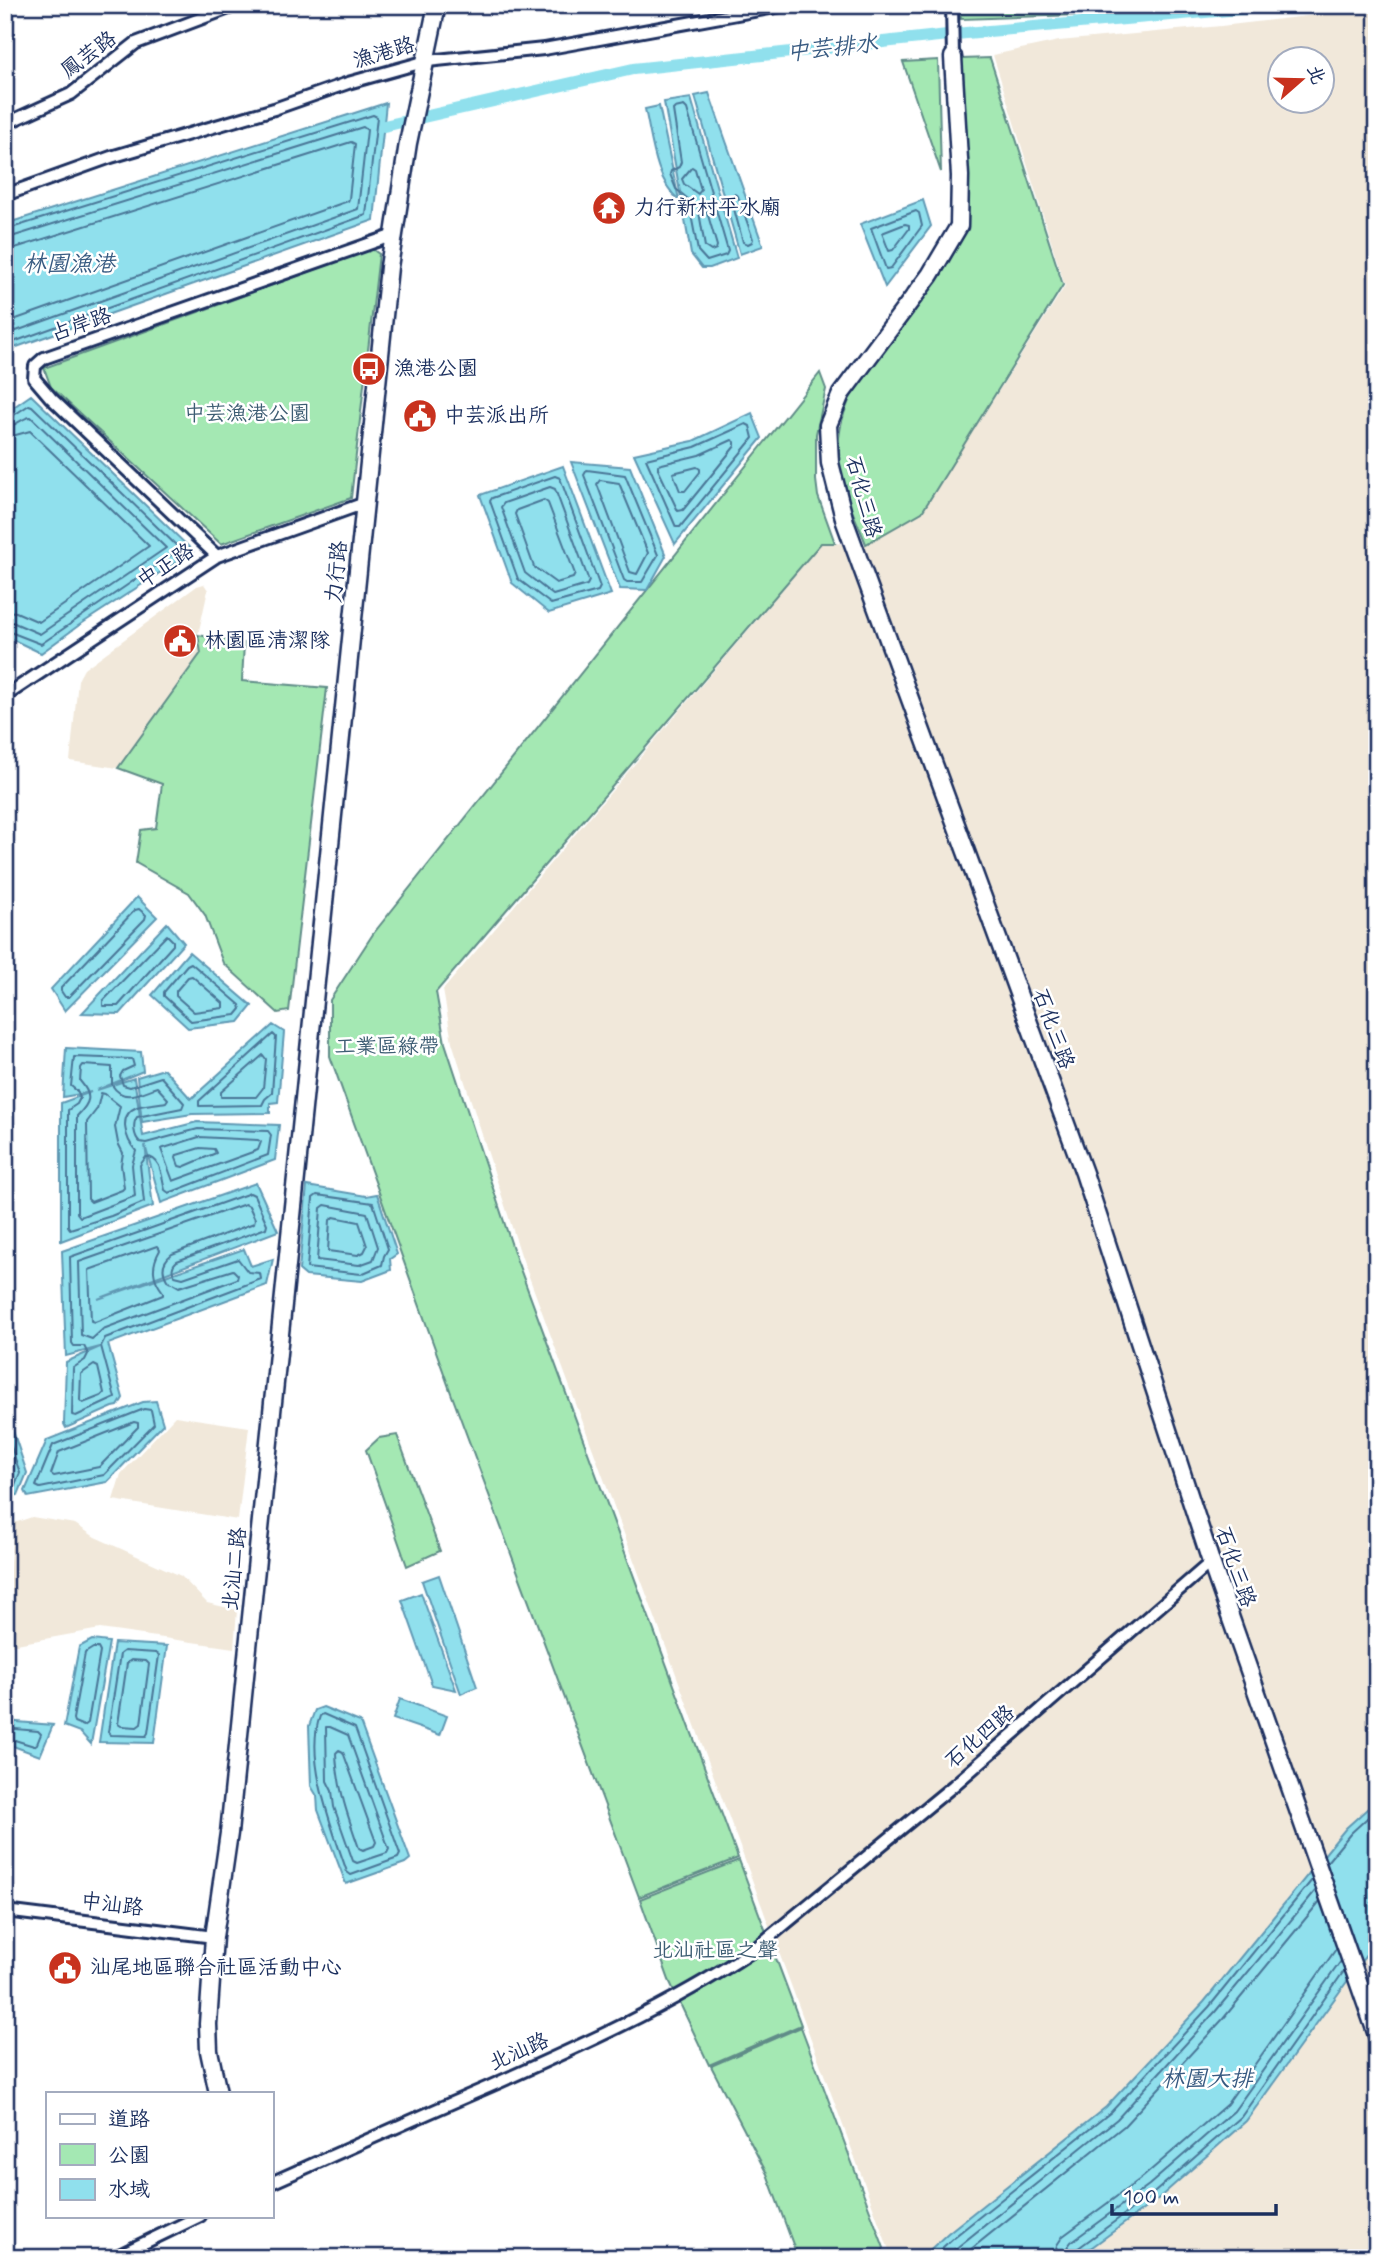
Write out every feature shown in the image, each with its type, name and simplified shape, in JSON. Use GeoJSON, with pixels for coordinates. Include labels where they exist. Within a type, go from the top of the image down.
{"type":"FeatureCollection","features":[{"type":"Feature","properties":{"kind":"street","name":"鳳芸路"},"geometry":{"type":"LineString","coordinates":[[5,124],[71,94],[136,43],[237,5]]}},
{"type":"Feature","properties":{"kind":"street","name":"力行路"},"geometry":{"type":"LineString","coordinates":[[309,1048],[394,235],[408,143],[438,5]]}},
{"type":"Feature","properties":{"kind":"street","name":"漁港路"},"geometry":{"type":"LineString","coordinates":[[5,195],[111,157],[427,61],[544,49],[787,5]]}},
{"type":"Feature","properties":{"kind":"street"},"geometry":{"type":"LineString","coordinates":[[952,6],[953,57]]}},
{"type":"Feature","properties":{"kind":"street","name":"石化三路"},"geometry":{"type":"LineString","coordinates":[[953,57],[960,176],[959,226],[930,275],[841,394],[828,425],[830,463],[845,522],[1084,1173],[1211,1563],[1377,2035]]}},
{"type":"Feature","properties":{"kind":"street","name":"占岸路"},"geometry":{"type":"LineString","coordinates":[[217,556],[51,398],[34,378],[35,366],[44,358],[394,235]]}},
{"type":"Feature","properties":{"kind":"street","name":"中正路"},"geometry":{"type":"LineString","coordinates":[[5,695],[217,556],[365,503]]}},
{"type":"Feature","properties":{"kind":"street","name":"北汕二路"},"geometry":{"type":"LineString","coordinates":[[218,2092],[209,2051],[208,2024],[214,1937],[229,1833],[309,1048]]}},
{"type":"Feature","properties":{"kind":"street","name":"石化四路"},"geometry":{"type":"LineString","coordinates":[[771,1935],[953,1786],[1211,1563]]}},
{"type":"Feature","properties":{"kind":"street","name":"中汕路"},"geometry":{"type":"LineString","coordinates":[[5,1911],[214,1937]]}},
{"type":"Feature","properties":{"kind":"street","name":"北汕路"},"geometry":{"type":"LineString","coordinates":[[273,2182],[535,2066],[659,2007],[718,1974],[771,1935]]}},
{"type":"Feature","properties":{"kind":"street"},"geometry":{"type":"LineString","coordinates":[[113,2258],[196,2218]]}},
{"type":"Feature","properties":{"kind":"shaded area"},"geometry":{"type":"Polygon","coordinates":[[[1377,8],[1377,2258],[892,2258],[521,1255],[452,1042],[443,990],[822,543],[866,544],[922,512],[1065,286],[993,55],[1059,41],[1377,8]]]}},
{"type":"Feature","properties":{"kind":"shaded area"},"geometry":{"type":"Polygon","coordinates":[[[204,584],[208,590],[198,635],[201,652],[118,768],[70,761],[78,680],[84,669],[197,586],[204,584]]]}},
{"type":"Feature","properties":{"kind":"shaded area"},"geometry":{"type":"Polygon","coordinates":[[[175,1416],[249,1427],[238,1520],[113,1500],[121,1474],[175,1416]]]}},
{"type":"Feature","properties":{"kind":"shaded area"},"geometry":{"type":"Polygon","coordinates":[[[32,1517],[75,1524],[95,1537],[181,1576],[207,1603],[237,1610],[234,1648],[100,1629],[6,1644],[5,1608],[14,1523],[32,1517]]]}},
{"type":"Feature","properties":{"kind":"green space"},"geometry":{"type":"Polygon","coordinates":[[[960,5],[1076,5],[1076,15],[961,19],[960,5]]]}},
{"type":"Feature","properties":{"kind":"green space"},"geometry":{"type":"Polygon","coordinates":[[[990,58],[1063,285],[922,512],[866,544],[843,485],[839,433],[854,390],[936,282],[951,258],[965,203],[967,179],[962,59],[990,58]]]}},
{"type":"Feature","properties":{"kind":"green space"},"geometry":{"type":"Polygon","coordinates":[[[938,60],[941,172],[903,62],[938,60]]]}},
{"type":"Feature","properties":{"kind":"green space","name":"中芸漁港公園"},"geometry":{"type":"Polygon","coordinates":[[[372,249],[379,254],[351,498],[221,544],[51,387],[44,368],[372,249]]]}},
{"type":"Feature","properties":{"kind":"green space","name":"工業區綠帶"},"geometry":{"type":"Polygon","coordinates":[[[820,373],[826,389],[816,434],[816,480],[818,496],[835,543],[821,543],[436,992],[445,1043],[516,1258],[738,1858],[639,1897],[451,1393],[330,1056],[330,1000],[373,934],[820,373]]]}},
{"type":"Feature","properties":{"kind":"green space"},"geometry":{"type":"Polygon","coordinates":[[[198,635],[244,643],[242,681],[327,688],[289,1011],[278,1013],[223,963],[205,915],[189,893],[136,863],[141,830],[156,828],[162,784],[118,768],[201,653],[198,635]]]}},
{"type":"Feature","properties":{"kind":"green space"},"geometry":{"type":"Polygon","coordinates":[[[397,1435],[440,1551],[407,1566],[366,1450],[379,1438],[397,1435]]]}},
{"type":"Feature","properties":{"kind":"green space","name":"北汕社區之聲"},"geometry":{"type":"Polygon","coordinates":[[[739,1860],[801,2025],[709,2065],[669,1980],[640,1899],[739,1860]]]}},
{"type":"Feature","properties":{"kind":"green space"},"geometry":{"type":"Polygon","coordinates":[[[801,2027],[884,2248],[876,2258],[798,2258],[767,2174],[711,2066],[801,2027]]]}},
{"type":"Feature","properties":{"kind":"water"},"geometry":{"type":"Polygon","coordinates":[[[709,93],[763,246],[740,254],[695,96],[709,93]]]}},
{"type":"Feature","properties":{"kind":"water"},"geometry":{"type":"Polygon","coordinates":[[[691,98],[737,258],[710,268],[702,268],[691,254],[664,102],[691,98]]]}},
{"type":"Feature","properties":{"kind":"water","name":"林園漁港"},"geometry":{"type":"Polygon","coordinates":[[[386,103],[374,220],[5,353],[5,224],[386,103]]]}},
{"type":"Feature","properties":{"kind":"water"},"geometry":{"type":"Polygon","coordinates":[[[659,106],[679,200],[671,192],[660,170],[645,109],[659,106]]]}},
{"type":"Feature","properties":{"kind":"water"},"geometry":{"type":"Polygon","coordinates":[[[923,200],[931,226],[885,287],[860,224],[923,200]]]}},
{"type":"Feature","properties":{"kind":"water"},"geometry":{"type":"Polygon","coordinates":[[[31,395],[193,551],[41,653],[5,636],[5,413],[31,395]]]}},
{"type":"Feature","properties":{"kind":"water"},"geometry":{"type":"Polygon","coordinates":[[[752,413],[762,438],[675,544],[634,454],[693,441],[752,413]]]}},
{"type":"Feature","properties":{"kind":"water"},"geometry":{"type":"Polygon","coordinates":[[[571,462],[630,467],[666,556],[647,590],[620,589],[571,462]]]}},
{"type":"Feature","properties":{"kind":"water"},"geometry":{"type":"Polygon","coordinates":[[[563,466],[611,594],[549,613],[512,583],[480,495],[563,466]]]}},
{"type":"Feature","properties":{"kind":"water"},"geometry":{"type":"Polygon","coordinates":[[[137,897],[157,917],[65,1011],[51,989],[137,897]]]}},
{"type":"Feature","properties":{"kind":"water"},"geometry":{"type":"Polygon","coordinates":[[[167,923],[184,943],[120,1014],[82,1013],[167,923]]]}},
{"type":"Feature","properties":{"kind":"water"},"geometry":{"type":"Polygon","coordinates":[[[189,952],[252,1006],[239,1022],[188,1028],[152,995],[189,952]]]}},
{"type":"Feature","properties":{"kind":"water"},"geometry":{"type":"Polygon","coordinates":[[[273,1025],[284,1032],[278,1102],[270,1103],[270,1113],[192,1114],[142,1122],[137,1077],[164,1069],[191,1099],[273,1025]]]}},
{"type":"Feature","properties":{"kind":"water"},"geometry":{"type":"Polygon","coordinates":[[[66,1048],[141,1052],[143,1071],[97,1090],[134,1078],[143,1136],[197,1122],[279,1125],[275,1160],[161,1203],[145,1145],[153,1206],[61,1241],[61,1103],[91,1092],[63,1097],[66,1048]]]}},
{"type":"Feature","properties":{"kind":"water"},"geometry":{"type":"Polygon","coordinates":[[[256,1183],[278,1231],[98,1299],[244,1249],[251,1266],[273,1259],[267,1285],[108,1344],[123,1398],[118,1406],[66,1428],[66,1362],[100,1347],[66,1356],[62,1251],[256,1183]]]}},
{"type":"Feature","properties":{"kind":"water"},"geometry":{"type":"Polygon","coordinates":[[[307,1186],[366,1196],[377,1194],[397,1254],[390,1259],[391,1270],[362,1281],[306,1276],[299,1270],[307,1186]]]}},
{"type":"Feature","properties":{"kind":"water"},"geometry":{"type":"Polygon","coordinates":[[[156,1401],[163,1424],[107,1482],[28,1497],[25,1491],[47,1440],[143,1402],[156,1401]]]}},
{"type":"Feature","properties":{"kind":"water"},"geometry":{"type":"Polygon","coordinates":[[[5,1407],[27,1473],[18,1495],[8,1498],[5,1496],[5,1407]]]}},
{"type":"Feature","properties":{"kind":"water"},"geometry":{"type":"Polygon","coordinates":[[[439,1575],[477,1687],[461,1694],[422,1581],[439,1575]]]}},
{"type":"Feature","properties":{"kind":"water"},"geometry":{"type":"Polygon","coordinates":[[[421,1593],[456,1690],[432,1685],[402,1600],[421,1593]]]}},
{"type":"Feature","properties":{"kind":"water"},"geometry":{"type":"Polygon","coordinates":[[[92,1640],[109,1642],[91,1744],[80,1732],[64,1726],[79,1647],[92,1640]]]}},
{"type":"Feature","properties":{"kind":"water"},"geometry":{"type":"Polygon","coordinates":[[[114,1643],[167,1646],[154,1743],[99,1742],[114,1643]]]}},
{"type":"Feature","properties":{"kind":"water"},"geometry":{"type":"Polygon","coordinates":[[[400,1699],[447,1716],[440,1735],[393,1719],[400,1699]]]}},
{"type":"Feature","properties":{"kind":"water"},"geometry":{"type":"Polygon","coordinates":[[[323,1707],[360,1722],[410,1859],[346,1884],[318,1810],[317,1796],[311,1786],[309,1726],[315,1710],[323,1707]]]}},
{"type":"Feature","properties":{"kind":"water"},"geometry":{"type":"Polygon","coordinates":[[[5,1721],[53,1725],[40,1756],[5,1743],[5,1721]]]}},
{"type":"Feature","properties":{"kind":"water","name":"林園大排"},"geometry":{"type":"Polygon","coordinates":[[[1377,1800],[1377,1940],[1246,2121],[1159,2198],[1077,2258],[921,2258],[948,2233],[1106,2107],[1204,2002],[1346,1828],[1377,1800]]]}},
{"type":"Feature","properties":{"kind":"waterway","name":"中芸排水"},"geometry":{"type":"LineString","coordinates":[[384,126],[633,69],[966,33],[1285,5]]}},
{"type":"Feature","properties":{"kind":"waterway"},"geometry":{"type":"LineString","coordinates":[[5,1557],[9,1525]]}},
{"type":"Feature","properties":{"kind":"place","name":"力行新村平水廟"},"geometry":{"type":"Point","coordinates":[609,208]}},
{"type":"Feature","properties":{"kind":"place","name":"漁港公園"},"geometry":{"type":"Point","coordinates":[369,369]}},
{"type":"Feature","properties":{"kind":"place","name":"中芸派出所"},"geometry":{"type":"Point","coordinates":[420,416]}},
{"type":"Feature","properties":{"kind":"place","name":"林園區清潔隊"},"geometry":{"type":"Point","coordinates":[180,641]}},
{"type":"Feature","properties":{"kind":"place","name":"汕尾地區聯合社區活動中心"},"geometry":{"type":"Point","coordinates":[65,1968]}}]}
